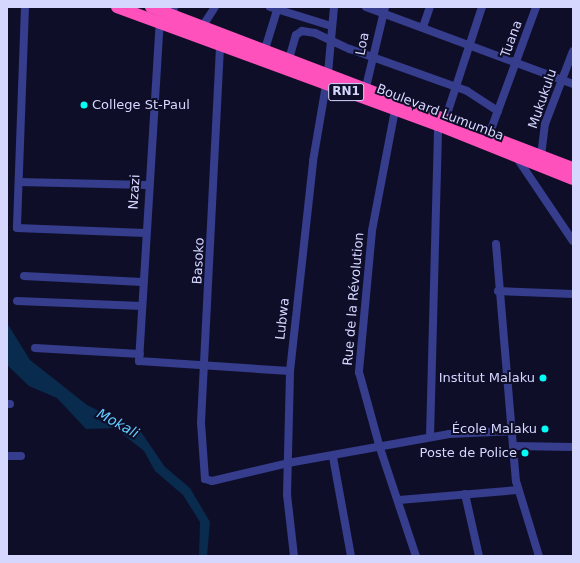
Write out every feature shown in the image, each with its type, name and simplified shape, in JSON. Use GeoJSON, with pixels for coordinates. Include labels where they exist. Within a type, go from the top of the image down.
{"type":"FeatureCollection","features":[{"type":"Feature","properties":{"kind":"highway","name":"Boulevard Lumumba"},"geometry":{"type":"LineString","coordinates":[[117,7],[220,47],[282,69],[366,87],[442,121],[517,158],[573,179]]}},
{"type":"Feature","properties":{"kind":"highway","name":"Boulevard Lumumba"},"geometry":{"type":"LineString","coordinates":[[165,10],[202,27],[287,58],[327,79],[395,110],[442,121],[489,135],[573,168]]}},
{"type":"Feature","properties":{"kind":"highway"},"geometry":{"type":"LineString","coordinates":[[282,69],[287,58]]}},
{"type":"Feature","properties":{"kind":"street"},"geometry":{"type":"LineString","coordinates":[[25,7],[19,182],[20,229],[145,233]]}},
{"type":"Feature","properties":{"kind":"street"},"geometry":{"type":"LineString","coordinates":[[202,27],[215,7]]}},
{"type":"Feature","properties":{"kind":"street","name":"Lubwa"},"geometry":{"type":"LineString","coordinates":[[294,556],[288,508],[290,371],[313,161],[327,79],[329,40],[334,7]]}},
{"type":"Feature","properties":{"kind":"street"},"geometry":{"type":"LineString","coordinates":[[366,7],[384,10],[469,46],[573,84]]}},
{"type":"Feature","properties":{"kind":"street"},"geometry":{"type":"LineString","coordinates":[[423,27],[430,7]]}},
{"type":"Feature","properties":{"kind":"street"},"geometry":{"type":"LineString","coordinates":[[430,437],[442,121],[482,7]]}},
{"type":"Feature","properties":{"kind":"street","name":"Tuana"},"geometry":{"type":"LineString","coordinates":[[489,135],[536,7]]}},
{"type":"Feature","properties":{"kind":"street"},"geometry":{"type":"LineString","coordinates":[[265,49],[275,8],[331,26]]}},
{"type":"Feature","properties":{"kind":"street","name":"Nzazi"},"geometry":{"type":"LineString","coordinates":[[140,358],[142,282],[158,23],[165,10]]}},
{"type":"Feature","properties":{"kind":"street","name":"Loa"},"geometry":{"type":"LineString","coordinates":[[366,87],[384,10]]}},
{"type":"Feature","properties":{"kind":"street"},"geometry":{"type":"LineString","coordinates":[[287,58],[296,35],[302,31],[455,86],[498,111]]}},
{"type":"Feature","properties":{"kind":"street","name":"Basoko"},"geometry":{"type":"LineString","coordinates":[[220,47],[201,423],[204,476],[212,481],[288,463]]}},
{"type":"Feature","properties":{"kind":"street","name":"Mukukulu"},"geometry":{"type":"LineString","coordinates":[[541,156],[545,124],[573,51]]}},
{"type":"Feature","properties":{"kind":"street","name":"Rue de la Révolution"},"geometry":{"type":"LineString","coordinates":[[395,110],[372,231],[360,356],[361,384],[380,448],[399,500],[416,556]]}},
{"type":"Feature","properties":{"kind":"street"},"geometry":{"type":"LineString","coordinates":[[517,158],[573,241]]}},
{"type":"Feature","properties":{"kind":"street"},"geometry":{"type":"LineString","coordinates":[[19,182],[148,185]]}},
{"type":"Feature","properties":{"kind":"street"},"geometry":{"type":"LineString","coordinates":[[496,244],[498,291],[518,490],[538,556]]}},
{"type":"Feature","properties":{"kind":"street"},"geometry":{"type":"LineString","coordinates":[[24,276],[142,282]]}},
{"type":"Feature","properties":{"kind":"street"},"geometry":{"type":"LineString","coordinates":[[498,291],[573,294]]}},
{"type":"Feature","properties":{"kind":"street"},"geometry":{"type":"LineString","coordinates":[[17,301],[142,306]]}},
{"type":"Feature","properties":{"kind":"street"},"geometry":{"type":"LineString","coordinates":[[35,348],[205,365],[290,371]]}},
{"type":"Feature","properties":{"kind":"street"},"geometry":{"type":"LineString","coordinates":[[288,463],[333,457],[430,437],[512,431]]}},
{"type":"Feature","properties":{"kind":"street"},"geometry":{"type":"LineString","coordinates":[[513,446],[573,447]]}},
{"type":"Feature","properties":{"kind":"street"},"geometry":{"type":"LineString","coordinates":[[7,456],[21,456]]}},
{"type":"Feature","properties":{"kind":"street"},"geometry":{"type":"LineString","coordinates":[[333,457],[351,556]]}},
{"type":"Feature","properties":{"kind":"street"},"geometry":{"type":"LineString","coordinates":[[399,500],[518,490]]}},
{"type":"Feature","properties":{"kind":"street"},"geometry":{"type":"LineString","coordinates":[[465,494],[479,556]]}},
{"type":"Feature","properties":{"kind":"water","name":"Mokali"},"geometry":{"type":"Polygon","coordinates":[[[7,323],[30,360],[87,405],[141,432],[165,467],[190,488],[210,522],[207,556],[199,556],[200,522],[183,495],[155,471],[144,451],[115,428],[86,429],[57,398],[29,386],[7,365],[7,323]]]}},
{"type":"Feature","properties":{"kind":"place","name":"College St-Paul"},"geometry":{"type":"Point","coordinates":[84,105]}},
{"type":"Feature","properties":{"kind":"place","name":"Institut Malaku"},"geometry":{"type":"Point","coordinates":[543,378]}},
{"type":"Feature","properties":{"kind":"place","name":"École Malaku"},"geometry":{"type":"Point","coordinates":[545,429]}},
{"type":"Feature","properties":{"kind":"place","name":"Poste de Police"},"geometry":{"type":"Point","coordinates":[525,453]}}]}
